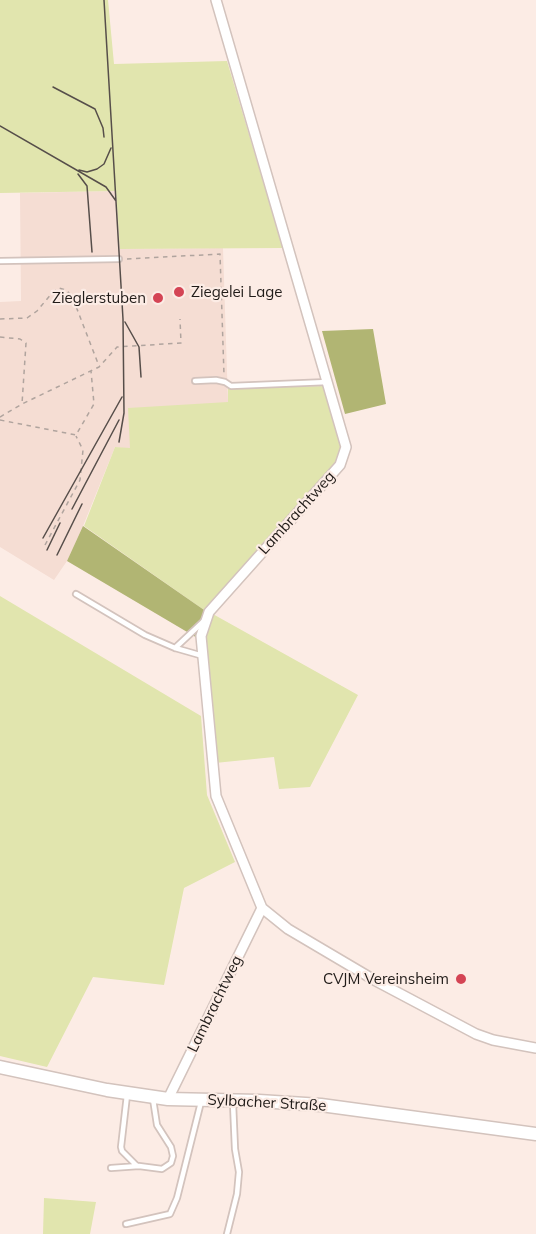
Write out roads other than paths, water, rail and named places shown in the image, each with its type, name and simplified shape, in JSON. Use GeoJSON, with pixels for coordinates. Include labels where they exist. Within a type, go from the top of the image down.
{"type":"FeatureCollection","features":[{"type":"Feature","properties":{"kind":"main road","name":"Sylbacher Straße"},"geometry":{"type":"LineString","coordinates":[[0,1067],[168,1099],[321,1105],[536,1134]]}},
{"type":"Feature","properties":{"kind":"street","name":"Lambrachtweg"},"geometry":{"type":"LineString","coordinates":[[216,0],[346,447],[340,465],[209,612],[201,636],[216,796],[262,908],[288,929],[476,1034],[493,1040],[536,1048]]}},
{"type":"Feature","properties":{"kind":"street","name":"Lambrachtweg"},"geometry":{"type":"LineString","coordinates":[[168,1099],[262,908]]}},
{"type":"Feature","properties":{"kind":"lane"},"geometry":{"type":"LineString","coordinates":[[0,261],[119,260]]}},
{"type":"Feature","properties":{"kind":"lane"},"geometry":{"type":"LineString","coordinates":[[195,381],[225,382],[231,386],[328,382]]}},
{"type":"Feature","properties":{"kind":"lane"},"geometry":{"type":"LineString","coordinates":[[76,594],[134,630],[175,648],[203,656]]}},
{"type":"Feature","properties":{"kind":"lane"},"geometry":{"type":"LineString","coordinates":[[175,648],[207,618]]}},
{"type":"Feature","properties":{"kind":"lane"},"geometry":{"type":"LineString","coordinates":[[127,1093],[121,1147],[136,1166]]}},
{"type":"Feature","properties":{"kind":"lane"},"geometry":{"type":"LineString","coordinates":[[111,1168],[136,1166],[162,1169],[171,1163],[173,1156],[171,1147],[156,1125],[153,1097]]}},
{"type":"Feature","properties":{"kind":"lane"},"geometry":{"type":"LineString","coordinates":[[126,1224],[170,1214],[177,1198],[201,1100]]}},
{"type":"Feature","properties":{"kind":"lane"},"geometry":{"type":"LineString","coordinates":[[227,1234],[237,1194],[239,1172],[235,1149],[233,1100]]}},
{"type":"Feature","properties":{"kind":"tram line"},"geometry":{"type":"LineString","coordinates":[[104,0],[123,319],[124,413],[119,442]]}},
{"type":"Feature","properties":{"kind":"tram line"},"geometry":{"type":"LineString","coordinates":[[53,87],[95,109],[103,128],[104,137]]}},
{"type":"Feature","properties":{"kind":"tram line"},"geometry":{"type":"LineString","coordinates":[[0,126],[106,187],[116,201]]}},
{"type":"Feature","properties":{"kind":"tram line"},"geometry":{"type":"LineString","coordinates":[[79,170],[87,172],[97,169],[104,164],[111,148]]}},
{"type":"Feature","properties":{"kind":"tram line"},"geometry":{"type":"LineString","coordinates":[[78,174],[87,186],[92,252]]}},
{"type":"Feature","properties":{"kind":"tram line"},"geometry":{"type":"LineString","coordinates":[[125,322],[139,347],[141,377]]}},
{"type":"Feature","properties":{"kind":"tram line"},"geometry":{"type":"LineString","coordinates":[[43,538],[122,397]]}},
{"type":"Feature","properties":{"kind":"tram line"},"geometry":{"type":"LineString","coordinates":[[72,509],[119,420]]}},
{"type":"Feature","properties":{"kind":"tram line"},"geometry":{"type":"LineString","coordinates":[[57,555],[82,504]]}},
{"type":"Feature","properties":{"kind":"tram line"},"geometry":{"type":"LineString","coordinates":[[47,550],[60,523]]}},
{"type":"Feature","properties":{"kind":"place","name":"Ziegelei Lage"},"geometry":{"type":"Point","coordinates":[179,292]}},
{"type":"Feature","properties":{"kind":"place","name":"Zieglerstuben"},"geometry":{"type":"Point","coordinates":[158,298]}},
{"type":"Feature","properties":{"kind":"place","name":"CVJM Vereinsheim"},"geometry":{"type":"Point","coordinates":[461,979]}}]}
